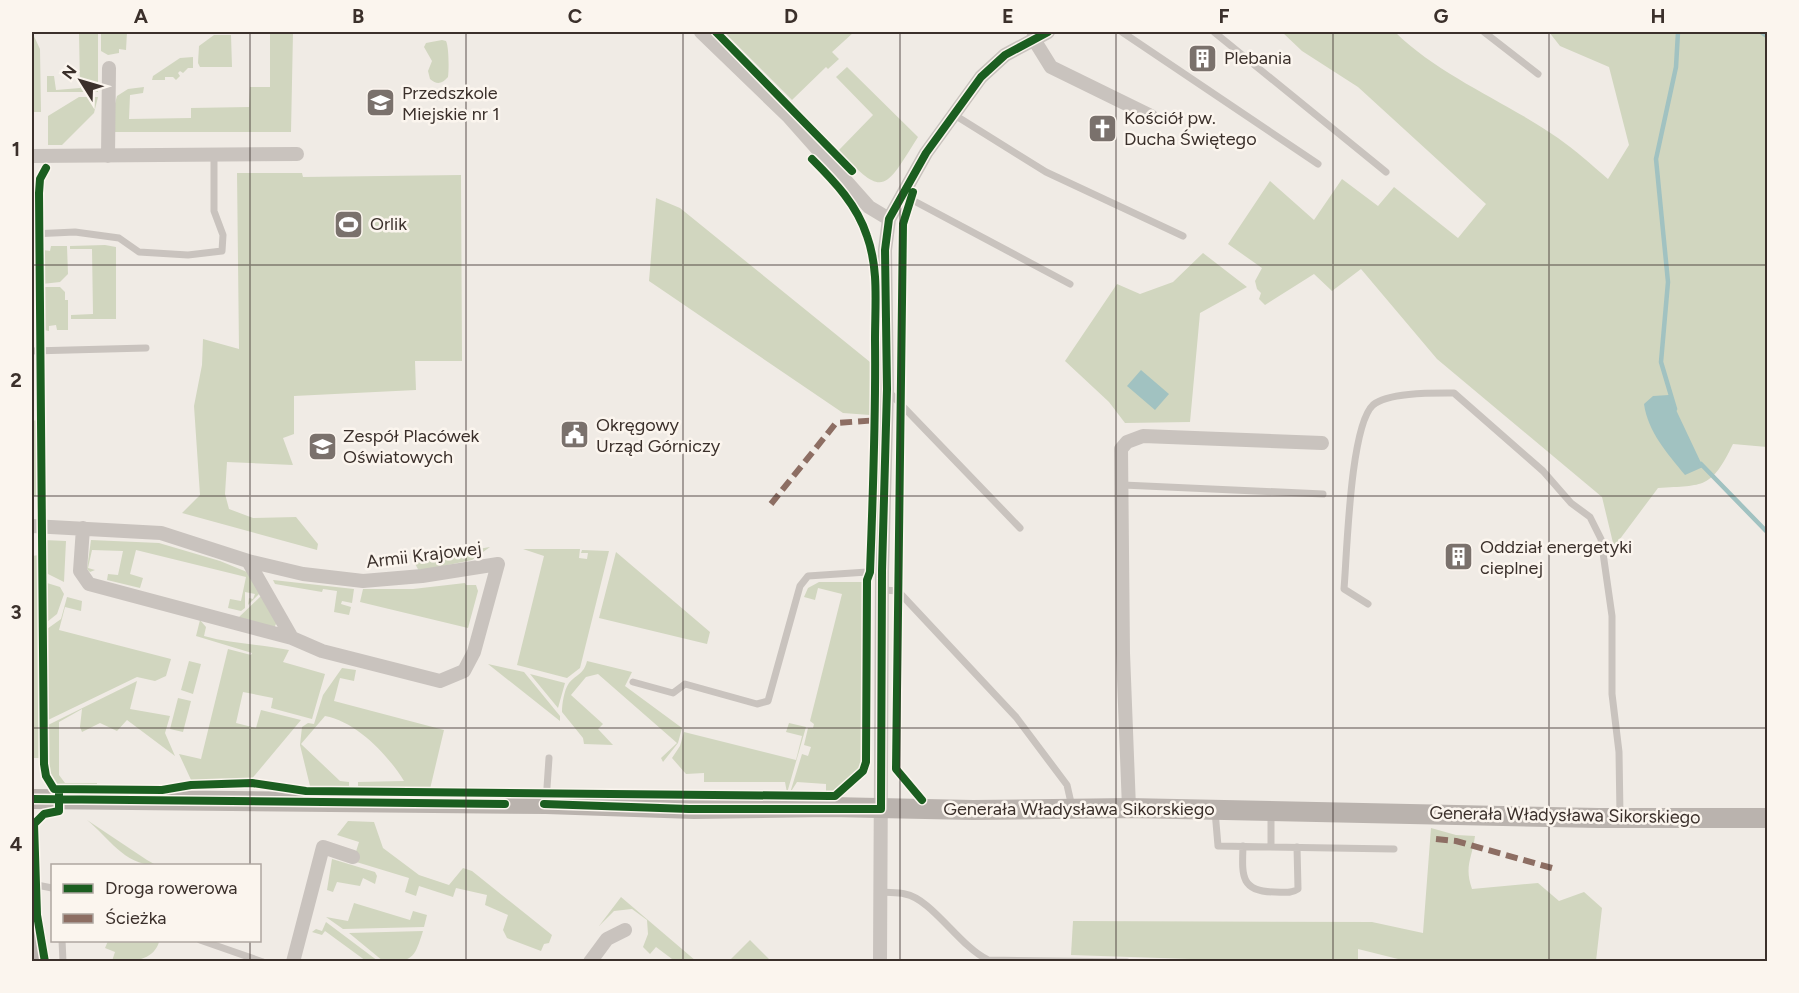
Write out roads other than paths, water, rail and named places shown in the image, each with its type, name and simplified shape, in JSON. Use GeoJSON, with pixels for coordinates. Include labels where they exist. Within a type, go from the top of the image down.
{"type":"FeatureCollection","features":[{"type":"Feature","properties":{"kind":"street"},"geometry":{"type":"LineString","coordinates":[[701,32],[789,117],[869,207],[890,219]]}},
{"type":"Feature","properties":{"kind":"street"},"geometry":{"type":"LineString","coordinates":[[880,962],[884,590],[882,571],[886,389],[885,250],[890,219],[901,194],[953,114],[981,77],[1005,54],[1048,32]]}},
{"type":"Feature","properties":{"kind":"street"},"geometry":{"type":"LineString","coordinates":[[1033,38],[1051,66],[1151,116]]}},
{"type":"Feature","properties":{"kind":"street"},"geometry":{"type":"LineString","coordinates":[[108,156],[109,68]]}},
{"type":"Feature","properties":{"kind":"street"},"geometry":{"type":"LineString","coordinates":[[32,156],[297,154]]}},
{"type":"Feature","properties":{"kind":"street"},"geometry":{"type":"LineString","coordinates":[[1130,808],[1123,653],[1121,449],[1126,442],[1143,436],[1322,443]]}},
{"type":"Feature","properties":{"kind":"street","name":"Armii Krajowej"},"geometry":{"type":"LineString","coordinates":[[32,526],[161,533],[248,561],[303,574],[363,581],[422,576],[498,564],[474,652],[464,671],[440,681],[322,651],[292,638]]}},
{"type":"Feature","properties":{"kind":"street"},"geometry":{"type":"LineString","coordinates":[[83,528],[80,571],[89,584],[292,638]]}},
{"type":"Feature","properties":{"kind":"street"},"geometry":{"type":"LineString","coordinates":[[248,561],[292,638]]}},
{"type":"Feature","properties":{"kind":"street","name":"Generała Władysława Sikorskiego"},"geometry":{"type":"LineString","coordinates":[[32,799],[546,804],[689,809],[1073,810],[1130,808],[1620,818],[1767,818]]}},
{"type":"Feature","properties":{"kind":"street"},"geometry":{"type":"LineString","coordinates":[[293,962],[323,847],[353,857]]}},
{"type":"Feature","properties":{"kind":"street"},"geometry":{"type":"LineString","coordinates":[[590,962],[607,939],[625,930]]}},
{"type":"Feature","properties":{"kind":"street"},"geometry":{"type":"LineString","coordinates":[[32,941],[34,962]]}},
{"type":"Feature","properties":{"kind":"lane"},"geometry":{"type":"LineString","coordinates":[[1122,32],[1318,164]]}},
{"type":"Feature","properties":{"kind":"lane"},"geometry":{"type":"LineString","coordinates":[[1214,32],[1386,172]]}},
{"type":"Feature","properties":{"kind":"lane"},"geometry":{"type":"LineString","coordinates":[[1484,32],[1538,74]]}},
{"type":"Feature","properties":{"kind":"lane"},"geometry":{"type":"LineString","coordinates":[[953,114],[1046,172],[1183,236]]}},
{"type":"Feature","properties":{"kind":"lane"},"geometry":{"type":"LineString","coordinates":[[32,234],[75,232],[118,238],[139,252],[188,255],[222,250],[223,235],[214,211],[214,156]]}},
{"type":"Feature","properties":{"kind":"lane"},"geometry":{"type":"LineString","coordinates":[[901,194],[1070,284]]}},
{"type":"Feature","properties":{"kind":"lane"},"geometry":{"type":"LineString","coordinates":[[32,351],[146,348]]}},
{"type":"Feature","properties":{"kind":"lane"},"geometry":{"type":"LineString","coordinates":[[886,389],[1020,528]]}},
{"type":"Feature","properties":{"kind":"lane"},"geometry":{"type":"LineString","coordinates":[[1368,604],[1344,589],[1350,501],[1362,424],[1374,404],[1403,394],[1454,393],[1543,471],[1571,503],[1590,517],[1601,539],[1612,616],[1612,694],[1619,752],[1620,818]]}},
{"type":"Feature","properties":{"kind":"lane"},"geometry":{"type":"LineString","coordinates":[[1123,485],[1323,494]]}},
{"type":"Feature","properties":{"kind":"lane"},"geometry":{"type":"LineString","coordinates":[[633,682],[673,693],[685,684],[758,704],[768,701],[800,586],[808,576],[882,571]]}},
{"type":"Feature","properties":{"kind":"lane"},"geometry":{"type":"LineString","coordinates":[[884,590],[898,591],[1016,717],[1067,785],[1073,810]]}},
{"type":"Feature","properties":{"kind":"lane"},"geometry":{"type":"LineString","coordinates":[[546,804],[549,758]]}},
{"type":"Feature","properties":{"kind":"lane"},"geometry":{"type":"LineString","coordinates":[[1215,809],[1218,846],[1394,849]]}},
{"type":"Feature","properties":{"kind":"lane"},"geometry":{"type":"LineString","coordinates":[[1271,810],[1271,846]]}},
{"type":"Feature","properties":{"kind":"lane"},"geometry":{"type":"LineString","coordinates":[[1243,846],[1242,874],[1253,889],[1260,892],[1290,892],[1298,889],[1297,847]]}},
{"type":"Feature","properties":{"kind":"lane"},"geometry":{"type":"LineString","coordinates":[[32,884],[51,888]]}},
{"type":"Feature","properties":{"kind":"lane"},"geometry":{"type":"LineString","coordinates":[[881,892],[906,894],[920,900],[973,952],[988,960],[1127,962]]}},
{"type":"Feature","properties":{"kind":"lane"},"geometry":{"type":"LineString","coordinates":[[62,942],[63,962]]}},
{"type":"Feature","properties":{"kind":"lane"},"geometry":{"type":"LineString","coordinates":[[206,942],[263,962]]}},
{"type":"Feature","properties":{"kind":"water"},"geometry":{"type":"Polygon","coordinates":[[[1141,370],[1169,394],[1155,410],[1127,386],[1141,370]]]}},
{"type":"Feature","properties":{"kind":"water"},"geometry":{"type":"Polygon","coordinates":[[[1669,395],[1703,467],[1685,475],[1654,433],[1644,404],[1653,396],[1669,395]]]}},
{"type":"Feature","properties":{"kind":"waterway"},"geometry":{"type":"LineString","coordinates":[[1675,409],[1661,362],[1668,282],[1656,159],[1676,67],[1678,32]]}},
{"type":"Feature","properties":{"kind":"waterway"},"geometry":{"type":"LineString","coordinates":[[1761,32],[1768,37]]}},
{"type":"Feature","properties":{"kind":"waterway"},"geometry":{"type":"LineString","coordinates":[[1701,464],[1768,533]]}},
{"type":"Feature","properties":{"kind":"place","name":"Plebania"},"geometry":{"type":"Point","coordinates":[1203,58]}},
{"type":"Feature","properties":{"kind":"place","name":"Przedszkole Miejskie nr 1"},"geometry":{"type":"Point","coordinates":[381,103]}},
{"type":"Feature","properties":{"kind":"place","name":"Kościół pw. Ducha Świętego"},"geometry":{"type":"Point","coordinates":[1103,128]}},
{"type":"Feature","properties":{"kind":"place","name":"Orlik"},"geometry":{"type":"Point","coordinates":[349,224]}},
{"type":"Feature","properties":{"kind":"place","name":"Okręgowy Urząd Górniczy"},"geometry":{"type":"Point","coordinates":[575,435]}},
{"type":"Feature","properties":{"kind":"place","name":"Zespół Placówek Oświatowych"},"geometry":{"type":"Point","coordinates":[322,446]}},
{"type":"Feature","properties":{"kind":"place","name":"Oddział energetyki cieplnej"},"geometry":{"type":"Point","coordinates":[1459,557]}}]}
